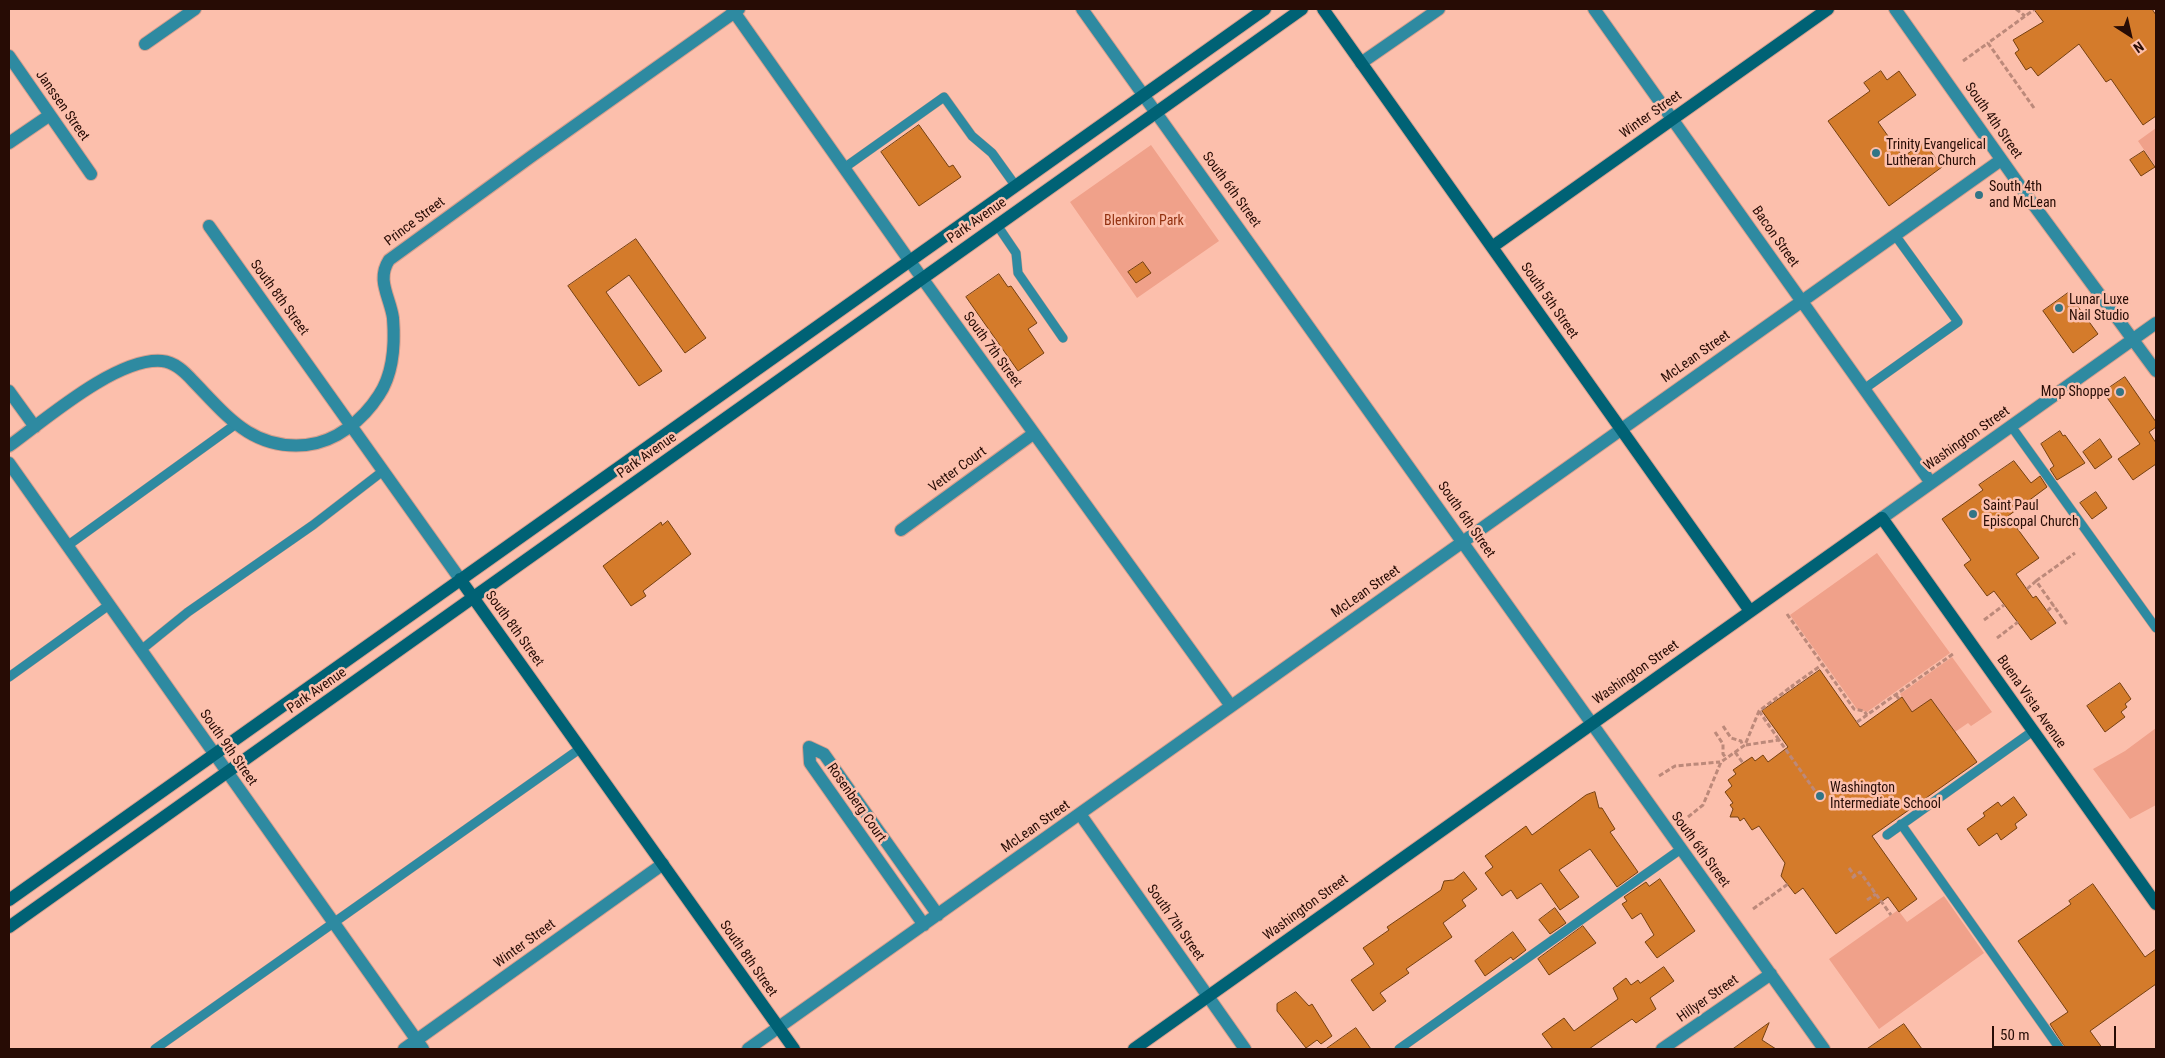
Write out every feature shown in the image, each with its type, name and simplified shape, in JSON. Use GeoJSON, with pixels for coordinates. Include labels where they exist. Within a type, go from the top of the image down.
{"type":"FeatureCollection","features":[{"type":"Feature","properties":{"kind":"street"},"geometry":{"type":"LineString","coordinates":[[144,44],[195,9]]}},
{"type":"Feature","properties":{"kind":"street","name":"South 6th Street"},"geometry":{"type":"LineString","coordinates":[[1082,9],[1824,1049]]}},
{"type":"Feature","properties":{"kind":"street","name":"Park Avenue"},"geometry":{"type":"LineString","coordinates":[[9,900],[1265,9]]}},
{"type":"Feature","properties":{"kind":"street","name":"Park Avenue"},"geometry":{"type":"LineString","coordinates":[[9,927],[1302,9]]}},
{"type":"Feature","properties":{"kind":"street","name":"South 5th Street"},"geometry":{"type":"LineString","coordinates":[[1323,9],[1750,611]]}},
{"type":"Feature","properties":{"kind":"street"},"geometry":{"type":"LineString","coordinates":[[1362,63],[1439,9]]}},
{"type":"Feature","properties":{"kind":"street","name":"Bacon Street"},"geometry":{"type":"LineString","coordinates":[[1594,9],[1931,483]]}},
{"type":"Feature","properties":{"kind":"street","name":"Winter Street"},"geometry":{"type":"LineString","coordinates":[[1492,247],[1828,9]]}},
{"type":"Feature","properties":{"kind":"street","name":"South 4th Street"},"geometry":{"type":"LineString","coordinates":[[1895,9],[2001,160],[2156,371]]}},
{"type":"Feature","properties":{"kind":"street","name":"South 7th Street"},"geometry":{"type":"LineString","coordinates":[[735,10],[909,260],[1231,706]]}},
{"type":"Feature","properties":{"kind":"street","name":"Prince Street"},"geometry":{"type":"LineString","coordinates":[[9,446],[108,376],[139,364],[164,360],[174,364],[185,373],[236,424],[261,440],[290,446],[323,441],[351,425],[364,414],[380,394],[393,356],[393,318],[383,280],[389,260],[735,10]]}},
{"type":"Feature","properties":{"kind":"street","name":"Janssen Street"},"geometry":{"type":"LineString","coordinates":[[9,56],[91,174]]}},
{"type":"Feature","properties":{"kind":"street"},"geometry":{"type":"LineString","coordinates":[[9,143],[50,114]]}},
{"type":"Feature","properties":{"kind":"street","name":"McLean Street"},"geometry":{"type":"LineString","coordinates":[[748,1049],[2001,160]]}},
{"type":"Feature","properties":{"kind":"street","name":"South 8th Street"},"geometry":{"type":"LineString","coordinates":[[209,226],[794,1049]]}},
{"type":"Feature","properties":{"kind":"street","name":"Washington Street"},"geometry":{"type":"LineString","coordinates":[[1134,1049],[2156,323]]}},
{"type":"Feature","properties":{"kind":"street"},"geometry":{"type":"LineString","coordinates":[[9,391],[35,428]]}},
{"type":"Feature","properties":{"kind":"street","name":"Vetter Court"},"geometry":{"type":"LineString","coordinates":[[901,530],[1034,434]]}},
{"type":"Feature","properties":{"kind":"street","name":"South 9th Street"},"geometry":{"type":"LineString","coordinates":[[9,464],[420,1044]]}},
{"type":"Feature","properties":{"kind":"street","name":"Buena Vista Avenue"},"geometry":{"type":"LineString","coordinates":[[1882,518],[2156,904]]}},
{"type":"Feature","properties":{"kind":"street","name":"Rosenberg Court"},"geometry":{"type":"LineString","coordinates":[[924,925],[810,763],[809,747],[824,754],[938,915]]}},
{"type":"Feature","properties":{"kind":"street","name":"South 7th Street"},"geometry":{"type":"LineString","coordinates":[[1080,814],[1245,1049]]}},
{"type":"Feature","properties":{"kind":"street","name":"Winter Street"},"geometry":{"type":"LineString","coordinates":[[404,1049],[420,1044],[663,864]]}},
{"type":"Feature","properties":{"kind":"street","name":"Hillyer Street"},"geometry":{"type":"LineString","coordinates":[[1671,1047],[1771,974]]}},
{"type":"Feature","properties":{"kind":"lane"},"geometry":{"type":"LineString","coordinates":[[844,168],[944,97],[972,136],[992,153],[1015,185]]}},
{"type":"Feature","properties":{"kind":"lane"},"geometry":{"type":"LineString","coordinates":[[997,226],[1016,253],[1018,273],[1063,338]]}},
{"type":"Feature","properties":{"kind":"lane"},"geometry":{"type":"LineString","coordinates":[[1864,389],[1958,322],[1895,235]]}},
{"type":"Feature","properties":{"kind":"lane"},"geometry":{"type":"LineString","coordinates":[[67,546],[236,424]]}},
{"type":"Feature","properties":{"kind":"lane"},"geometry":{"type":"LineString","coordinates":[[2011,426],[2156,628]]}},
{"type":"Feature","properties":{"kind":"lane"},"geometry":{"type":"LineString","coordinates":[[141,650],[188,612],[313,525],[383,471]]}},
{"type":"Feature","properties":{"kind":"lane"},"geometry":{"type":"LineString","coordinates":[[9,677],[109,604]]}},
{"type":"Feature","properties":{"kind":"lane"},"geometry":{"type":"LineString","coordinates":[[1887,834],[2033,731]]}},
{"type":"Feature","properties":{"kind":"lane"},"geometry":{"type":"LineString","coordinates":[[155,1049],[581,748]]}},
{"type":"Feature","properties":{"kind":"lane"},"geometry":{"type":"LineString","coordinates":[[1901,824],[2060,1049]]}},
{"type":"Feature","properties":{"kind":"lane"},"geometry":{"type":"LineString","coordinates":[[1399,1049],[1681,849]]}},
{"type":"Feature","properties":{"kind":"path"},"geometry":{"type":"LineString","coordinates":[[2016,9],[2026,16]]}},
{"type":"Feature","properties":{"kind":"path"},"geometry":{"type":"LineString","coordinates":[[1963,61],[2034,9]]}},
{"type":"Feature","properties":{"kind":"path"},"geometry":{"type":"LineString","coordinates":[[1988,43],[2034,108]]}},
{"type":"Feature","properties":{"kind":"path"},"geometry":{"type":"LineString","coordinates":[[2027,588],[2075,553]]}},
{"type":"Feature","properties":{"kind":"path"},"geometry":{"type":"LineString","coordinates":[[2036,582],[2068,626]]}},
{"type":"Feature","properties":{"kind":"path"},"geometry":{"type":"LineString","coordinates":[[1984,620],[2004,606]]}},
{"type":"Feature","properties":{"kind":"path"},"geometry":{"type":"LineString","coordinates":[[2046,611],[2054,606]]}},
{"type":"Feature","properties":{"kind":"path"},"geometry":{"type":"LineString","coordinates":[[1787,614],[1854,709],[1864,711],[1867,715]]}},
{"type":"Feature","properties":{"kind":"path"},"geometry":{"type":"LineString","coordinates":[[1997,638],[2018,622]]}},
{"type":"Feature","properties":{"kind":"path"},"geometry":{"type":"LineString","coordinates":[[1857,722],[1953,654]]}},
{"type":"Feature","properties":{"kind":"path"},"geometry":{"type":"LineString","coordinates":[[1688,817],[1703,805],[1721,762],[1744,745],[1759,710],[1823,664]]}},
{"type":"Feature","properties":{"kind":"path"},"geometry":{"type":"LineString","coordinates":[[1896,694],[1899,699]]}},
{"type":"Feature","properties":{"kind":"path"},"geometry":{"type":"LineString","coordinates":[[1759,710],[1816,791]]}},
{"type":"Feature","properties":{"kind":"path"},"geometry":{"type":"LineString","coordinates":[[1723,726],[1731,738],[1741,741],[1744,745]]}},
{"type":"Feature","properties":{"kind":"path"},"geometry":{"type":"LineString","coordinates":[[1715,732],[1723,744],[1723,754],[1726,758]]}},
{"type":"Feature","properties":{"kind":"path"},"geometry":{"type":"LineString","coordinates":[[1744,745],[1779,740]]}},
{"type":"Feature","properties":{"kind":"path"},"geometry":{"type":"LineString","coordinates":[[1735,752],[1743,763]]}},
{"type":"Feature","properties":{"kind":"path"},"geometry":{"type":"LineString","coordinates":[[1659,776],[1675,766],[1721,762]]}},
{"type":"Feature","properties":{"kind":"path"},"geometry":{"type":"LineString","coordinates":[[1849,868],[1854,877],[1860,872],[1891,915]]}},
{"type":"Feature","properties":{"kind":"path"},"geometry":{"type":"LineString","coordinates":[[1753,909],[1788,884]]}},
{"type":"Feature","properties":{"kind":"path"},"geometry":{"type":"LineString","coordinates":[[1868,900],[1876,894]]}},
{"type":"Feature","properties":{"kind":"green space"},"geometry":{"type":"Polygon","coordinates":[[[2156,128],[2156,167],[2138,141],[2156,128]]]}},
{"type":"Feature","properties":{"kind":"green space","name":"Blenkiron Park"},"geometry":{"type":"Polygon","coordinates":[[[1151,145],[1219,241],[1137,298],[1070,202],[1151,145]]]}},
{"type":"Feature","properties":{"kind":"green space"},"geometry":{"type":"Polygon","coordinates":[[[1877,553],[1950,653],[1867,712],[1857,709],[1790,615],[1877,553]]]}},
{"type":"Feature","properties":{"kind":"green space"},"geometry":{"type":"Polygon","coordinates":[[[1952,657],[1992,712],[1971,726],[1968,723],[1955,732],[1931,699],[1912,712],[1900,694],[1952,657]]]}},
{"type":"Feature","properties":{"kind":"green space"},"geometry":{"type":"Polygon","coordinates":[[[2156,728],[2156,805],[2130,819],[2093,769],[2125,751],[2156,728]]]}},
{"type":"Feature","properties":{"kind":"green space"},"geometry":{"type":"Polygon","coordinates":[[[1944,896],[1984,953],[1879,1029],[1829,959],[1898,910],[1907,922],[1944,896]]]}},
{"type":"Feature","properties":{"kind":"building"},"geometry":{"type":"Polygon","coordinates":[[[2034,9],[2152,9],[2156,15],[2156,116],[2143,125],[2111,79],[2106,82],[2079,44],[2038,76],[2031,67],[2026,70],[2015,53],[2019,50],[2013,40],[2043,22],[2034,9]]]}},
{"type":"Feature","properties":{"kind":"building"},"geometry":{"type":"Polygon","coordinates":[[[1881,71],[1887,80],[1899,71],[1916,95],[1878,122],[1903,157],[1924,142],[1942,167],[1889,206],[1828,121],[1870,91],[1864,83],[1881,71]]]}},
{"type":"Feature","properties":{"kind":"building"},"geometry":{"type":"Polygon","coordinates":[[[919,125],[949,167],[953,165],[961,177],[919,206],[881,152],[919,125]]]}},
{"type":"Feature","properties":{"kind":"building"},"geometry":{"type":"Polygon","coordinates":[[[2144,151],[2155,167],[2141,176],[2130,160],[2144,151]]]}},
{"type":"Feature","properties":{"kind":"building"},"geometry":{"type":"Polygon","coordinates":[[[636,239],[706,338],[685,353],[629,275],[606,292],[662,371],[639,386],[568,286],[636,239]]]}},
{"type":"Feature","properties":{"kind":"building"},"geometry":{"type":"Polygon","coordinates":[[[1143,262],[1151,273],[1136,283],[1128,272],[1143,262]]]}},
{"type":"Feature","properties":{"kind":"building"},"geometry":{"type":"Polygon","coordinates":[[[999,274],[1008,287],[1011,286],[1037,323],[1028,329],[1044,353],[1018,371],[966,297],[999,274]]]}},
{"type":"Feature","properties":{"kind":"building"},"geometry":{"type":"Polygon","coordinates":[[[2068,293],[2098,334],[2073,353],[2043,311],[2068,293]]]}},
{"type":"Feature","properties":{"kind":"building"},"geometry":{"type":"Polygon","coordinates":[[[2125,377],[2156,422],[2156,427],[2149,432],[2156,443],[2156,464],[2133,480],[2118,459],[2140,444],[2103,392],[2125,377]]]}},
{"type":"Feature","properties":{"kind":"building"},"geometry":{"type":"Polygon","coordinates":[[[2060,431],[2085,463],[2057,480],[2050,469],[2054,466],[2041,444],[2060,431]]]}},
{"type":"Feature","properties":{"kind":"building"},"geometry":{"type":"Polygon","coordinates":[[[2100,439],[2112,457],[2095,469],[2083,452],[2100,439]]]}},
{"type":"Feature","properties":{"kind":"building"},"geometry":{"type":"Polygon","coordinates":[[[2014,461],[2031,483],[2040,476],[2047,487],[2008,516],[2039,558],[2016,574],[2033,598],[2036,596],[2056,623],[2031,640],[1994,591],[1987,596],[1964,565],[1971,560],[1942,519],[1983,490],[1979,485],[2014,461]]]}},
{"type":"Feature","properties":{"kind":"building"},"geometry":{"type":"Polygon","coordinates":[[[2096,492],[2107,508],[2092,519],[2080,503],[2096,492]]]}},
{"type":"Feature","properties":{"kind":"building"},"geometry":{"type":"Polygon","coordinates":[[[668,521],[691,554],[643,591],[646,596],[631,606],[603,566],[661,522],[662,525],[668,521]]]}},
{"type":"Feature","properties":{"kind":"building"},"geometry":{"type":"Polygon","coordinates":[[[1820,670],[1860,727],[1902,697],[1912,712],[1931,699],[1977,762],[1872,836],[1917,899],[1899,912],[1888,897],[1836,934],[1803,888],[1795,894],[1781,876],[1785,863],[1759,826],[1752,830],[1744,818],[1740,821],[1738,817],[1730,817],[1733,809],[1730,805],[1733,803],[1725,792],[1732,786],[1728,780],[1736,774],[1733,770],[1752,757],[1755,761],[1763,755],[1768,762],[1788,747],[1762,711],[1820,670]]]}},
{"type":"Feature","properties":{"kind":"building"},"geometry":{"type":"Polygon","coordinates":[[[2120,683],[2131,699],[2125,704],[2127,707],[2121,712],[2125,717],[2105,732],[2087,706],[2120,683]]]}},
{"type":"Feature","properties":{"kind":"building"},"geometry":{"type":"Polygon","coordinates":[[[1595,792],[1599,808],[1602,808],[1615,829],[1610,832],[1638,872],[1617,887],[1590,849],[1559,870],[1579,897],[1560,910],[1541,883],[1517,899],[1511,890],[1502,896],[1485,873],[1493,867],[1485,856],[1526,826],[1532,835],[1586,795],[1595,792]]]}},
{"type":"Feature","properties":{"kind":"building"},"geometry":{"type":"Polygon","coordinates":[[[2014,797],[2027,815],[2015,824],[2017,828],[2001,840],[1997,833],[1979,846],[1967,829],[1985,816],[1983,813],[1998,802],[2001,806],[2014,797]]]}},
{"type":"Feature","properties":{"kind":"building"},"geometry":{"type":"Polygon","coordinates":[[[1464,872],[1477,889],[1462,900],[1466,906],[1443,923],[1452,937],[1406,969],[1409,973],[1380,993],[1386,1001],[1373,1011],[1351,980],[1374,964],[1363,948],[1389,930],[1387,927],[1441,890],[1444,881],[1453,880],[1464,872]]]}},
{"type":"Feature","properties":{"kind":"building"},"geometry":{"type":"Polygon","coordinates":[[[1660,879],[1695,931],[1657,958],[1645,942],[1654,935],[1641,913],[1632,919],[1622,904],[1627,901],[1624,897],[1646,882],[1649,886],[1660,879]]]}},
{"type":"Feature","properties":{"kind":"building"},"geometry":{"type":"Polygon","coordinates":[[[2093,884],[2145,957],[2156,949],[2156,984],[2090,1031],[2103,1049],[2066,1049],[2050,1024],[2068,1012],[2018,941],[2071,904],[2069,901],[2093,884]]]}},
{"type":"Feature","properties":{"kind":"building"},"geometry":{"type":"Polygon","coordinates":[[[1555,908],[1566,923],[1550,934],[1539,920],[1555,908]]]}},
{"type":"Feature","properties":{"kind":"building"},"geometry":{"type":"Polygon","coordinates":[[[1583,926],[1596,943],[1549,975],[1538,959],[1583,926]]]}},
{"type":"Feature","properties":{"kind":"building"},"geometry":{"type":"Polygon","coordinates":[[[1513,932],[1526,950],[1513,960],[1511,957],[1485,976],[1475,961],[1513,932]]]}},
{"type":"Feature","properties":{"kind":"building"},"geometry":{"type":"Polygon","coordinates":[[[1664,967],[1674,981],[1650,998],[1656,1009],[1636,1023],[1632,1019],[1589,1049],[1553,1049],[1542,1034],[1564,1018],[1574,1031],[1618,999],[1613,988],[1626,978],[1631,985],[1638,980],[1640,983],[1664,967]]]}},
{"type":"Feature","properties":{"kind":"building"},"geometry":{"type":"Polygon","coordinates":[[[1296,992],[1309,1006],[1312,1004],[1332,1036],[1321,1044],[1317,1040],[1306,1048],[1277,1011],[1277,1004],[1296,992]]]}},
{"type":"Feature","properties":{"kind":"building"},"geometry":{"type":"Polygon","coordinates":[[[1769,1023],[1762,1040],[1776,1049],[1733,1049],[1769,1023]]]}},
{"type":"Feature","properties":{"kind":"building"},"geometry":{"type":"Polygon","coordinates":[[[1904,1024],[1922,1049],[1867,1049],[1904,1024]]]}},
{"type":"Feature","properties":{"kind":"building"},"geometry":{"type":"Polygon","coordinates":[[[1356,1028],[1371,1049],[1326,1049],[1356,1028]]]}},
{"type":"Feature","properties":{"kind":"place","name":"Trinity Evangelical Lutheran Church"},"geometry":{"type":"Point","coordinates":[1876,153]}},
{"type":"Feature","properties":{"kind":"place","name":"South 4th and McLean"},"geometry":{"type":"Point","coordinates":[1979,195]}},
{"type":"Feature","properties":{"kind":"place","name":"Lunar Luxe Nail Studio"},"geometry":{"type":"Point","coordinates":[2059,308]}},
{"type":"Feature","properties":{"kind":"place","name":"Mop Shoppe"},"geometry":{"type":"Point","coordinates":[2120,392]}},
{"type":"Feature","properties":{"kind":"place","name":"Saint Paul Episcopal Church"},"geometry":{"type":"Point","coordinates":[1973,514]}},
{"type":"Feature","properties":{"kind":"place","name":"Washington Intermediate School"},"geometry":{"type":"Point","coordinates":[1820,796]}}]}
